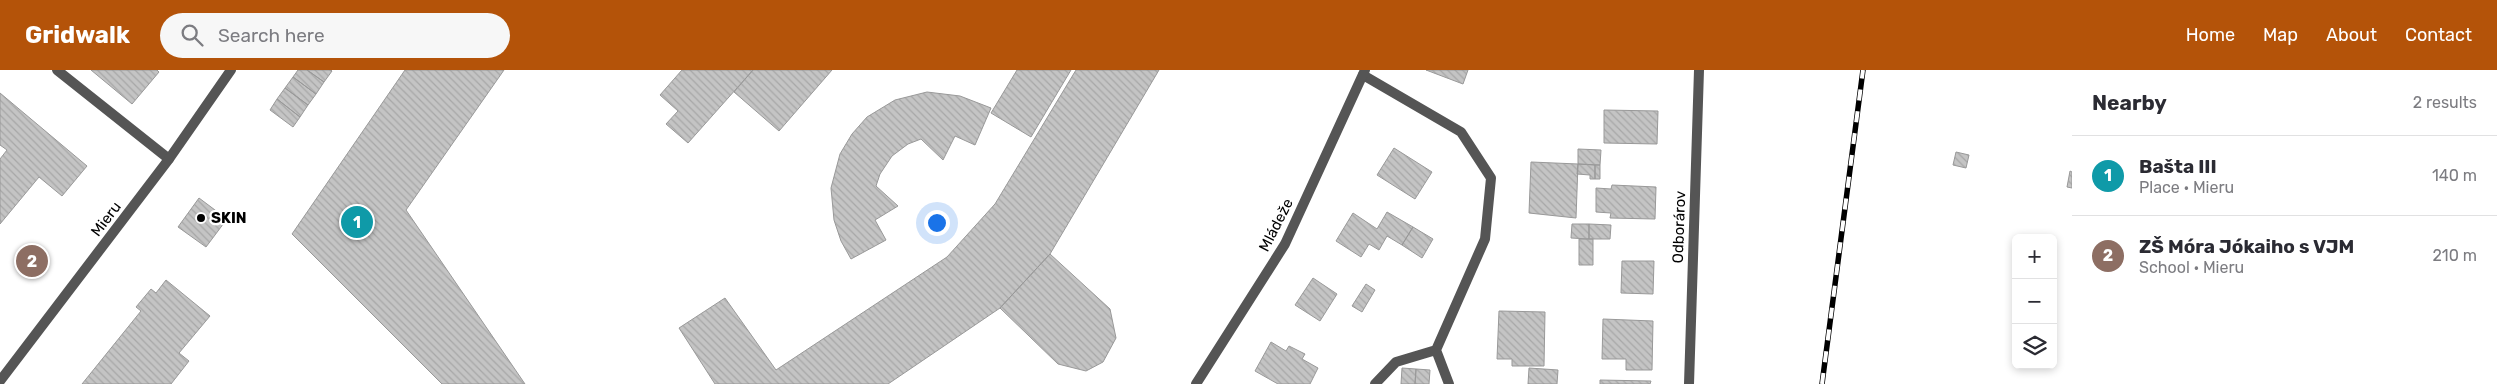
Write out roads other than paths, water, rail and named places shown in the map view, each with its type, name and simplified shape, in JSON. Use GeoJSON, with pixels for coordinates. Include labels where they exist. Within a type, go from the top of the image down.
{"type":"FeatureCollection","features":[{"type":"Feature","properties":{"kind":"street"},"geometry":{"type":"LineString","coordinates":[[57,70],[169,160]]}},
{"type":"Feature","properties":{"kind":"street","name":"Mieru"},"geometry":{"type":"LineString","coordinates":[[0,382],[169,160],[231,70]]}},
{"type":"Feature","properties":{"kind":"street","name":"Odborárov"},"geometry":{"type":"LineString","coordinates":[[1689,384],[1699,70]]}},
{"type":"Feature","properties":{"kind":"street"},"geometry":{"type":"LineString","coordinates":[[1364,72],[1462,132],[1491,178],[1486,239],[1436,350],[1449,384]]}},
{"type":"Feature","properties":{"kind":"street","name":"Mládeže"},"geometry":{"type":"LineString","coordinates":[[1196,384],[1285,244],[1364,72]]}},
{"type":"Feature","properties":{"kind":"street"},"geometry":{"type":"LineString","coordinates":[[1375,384],[1396,362],[1436,350]]}},
{"type":"Feature","properties":{"kind":"railway"},"geometry":{"type":"LineString","coordinates":[[1822,384],[1863,70]]}},
{"type":"Feature","properties":{"kind":"place","name":"SKIN"},"geometry":{"type":"Point","coordinates":[201,218]}},
{"type":"Feature","properties":{"kind":"place","name":"Bašta III"},"geometry":{"type":"Point","coordinates":[357,222]}},
{"type":"Feature","properties":{"kind":"place","name":"ZŠ Móra Jókaiho s VJM"},"geometry":{"type":"Point","coordinates":[32,261]}}]}
